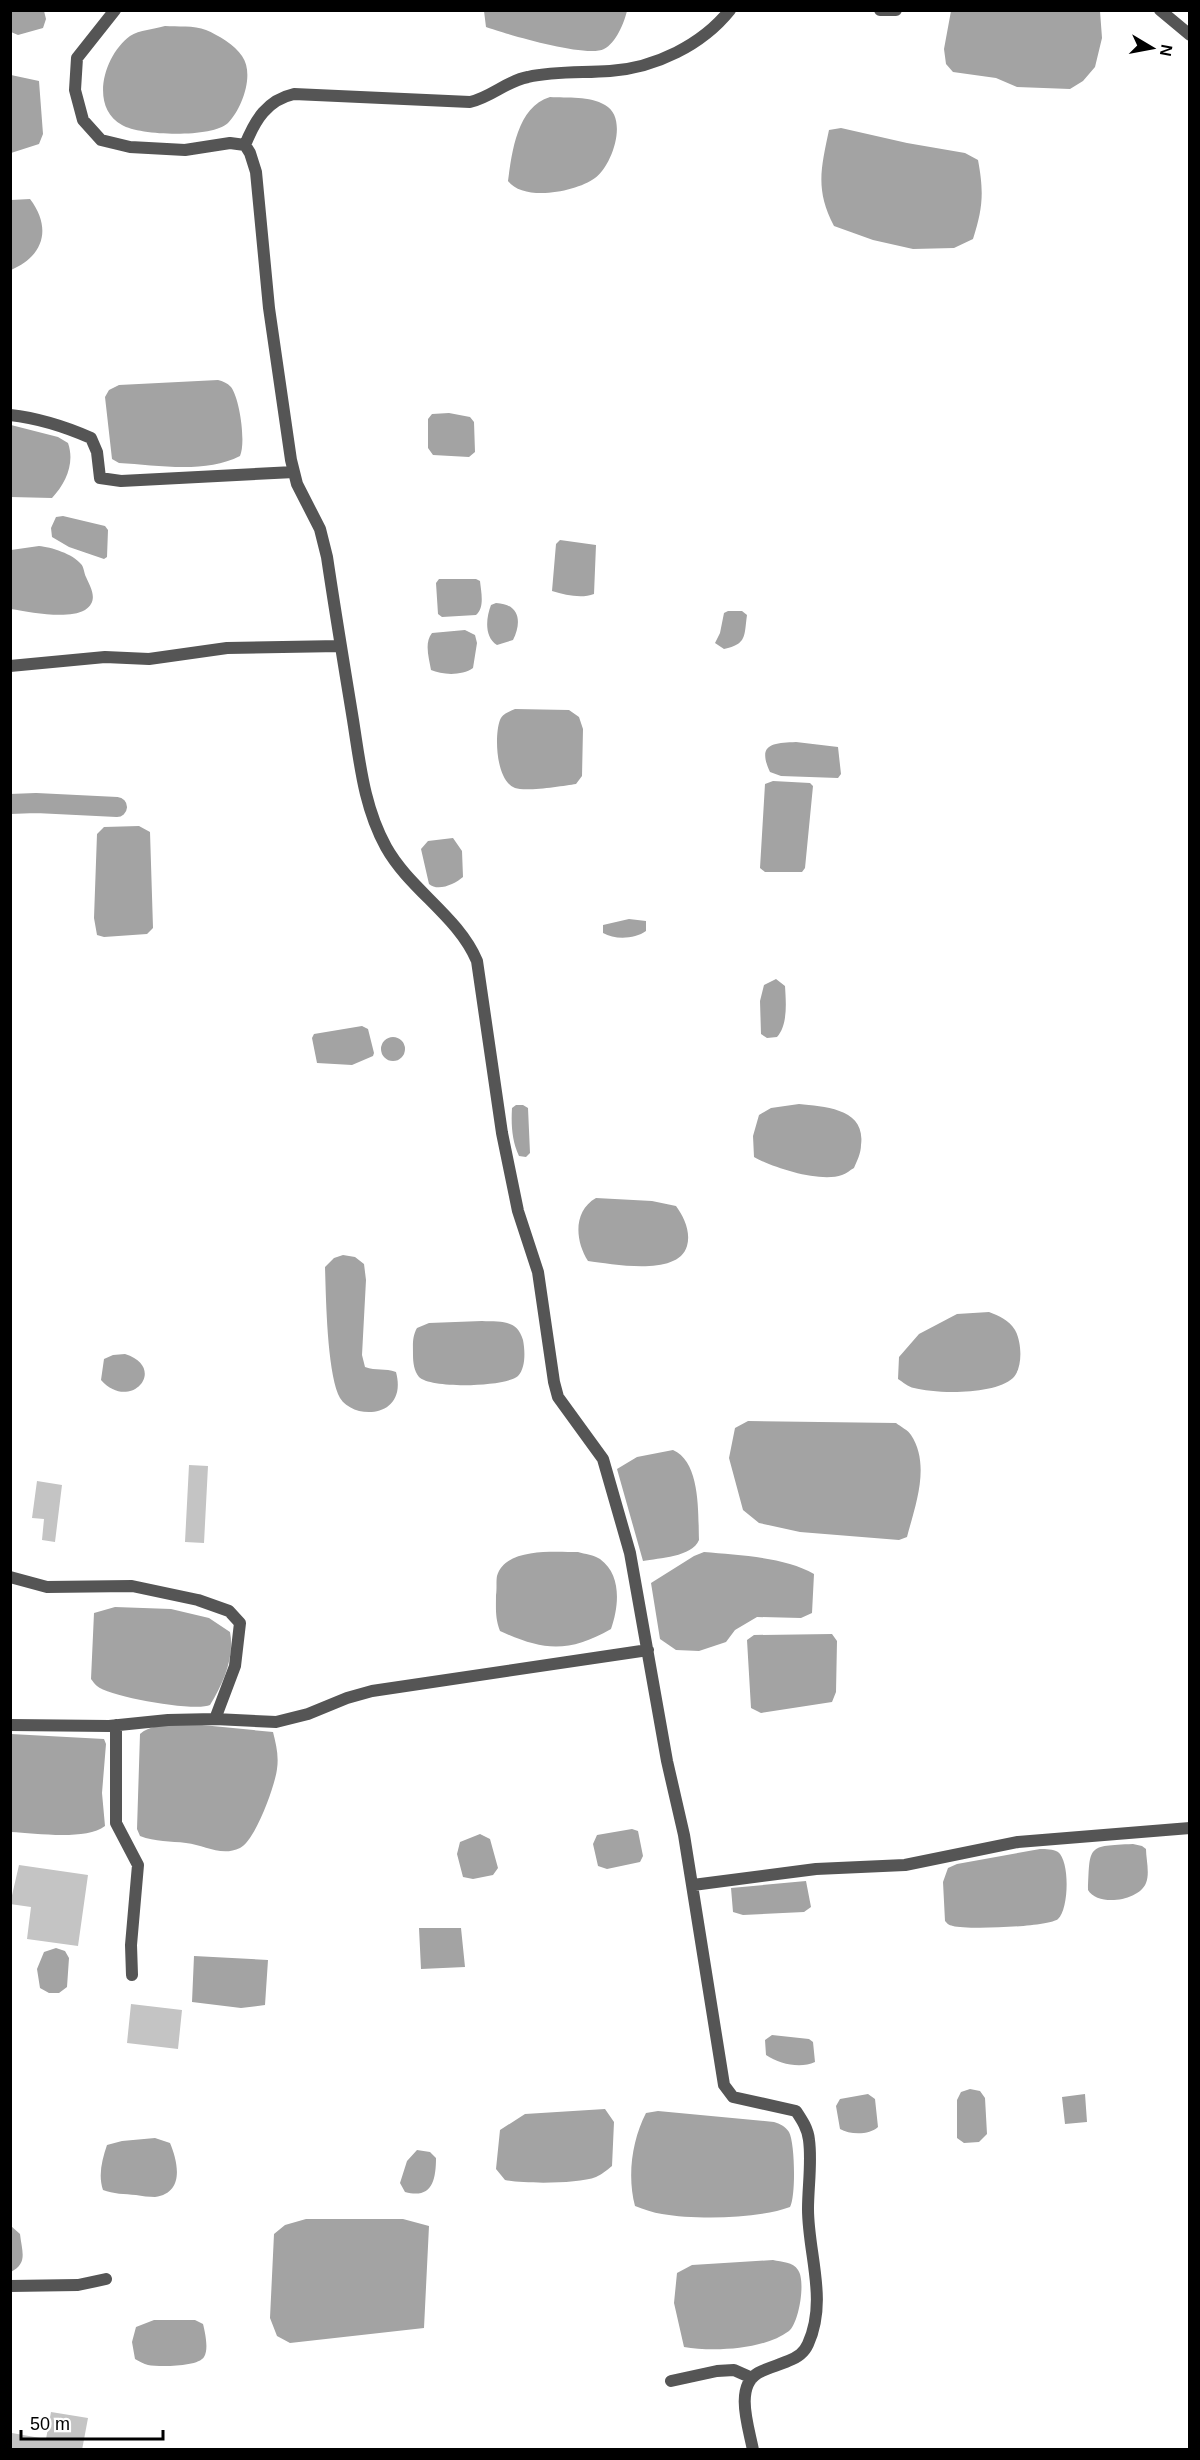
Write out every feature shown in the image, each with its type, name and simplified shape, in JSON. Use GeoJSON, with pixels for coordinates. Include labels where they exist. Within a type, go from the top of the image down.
{"type":"FeatureCollection","features":[{"type":"Feature","properties":{"kind":"street"},"geometry":{"type":"LineString","coordinates":[[115,10],[77,58],[75,90],[77,100],[83,120],[101,140],[130,147],[185,150],[230,143],[245,145]]}},
{"type":"Feature","properties":{"kind":"street"},"geometry":{"type":"LineString","coordinates":[[245,145],[252,127],[264,110],[275,100],[285,96],[294,94],[470,102],[482,99],[513,80],[526,77],[543,74],[612,71],[648,64],[686,48],[718,25],[730,10]]}},
{"type":"Feature","properties":{"kind":"street"},"geometry":{"type":"LineString","coordinates":[[880,10],[896,10]]}},
{"type":"Feature","properties":{"kind":"street"},"geometry":{"type":"LineString","coordinates":[[1160,10],[1190,35]]}},
{"type":"Feature","properties":{"kind":"street"},"geometry":{"type":"LineString","coordinates":[[245,145],[256,172],[269,308],[294,472],[297,484],[320,529],[327,557],[339,646],[362,779],[374,823],[388,850],[429,901],[471,945],[477,961],[502,1133],[518,1211],[538,1272],[554,1382],[558,1397],[603,1459],[630,1553],[693,1885],[727,2091],[733,2097],[750,2102],[796,2111],[804,2122],[809,2140],[808,2211],[818,2308],[815,2324],[804,2352],[794,2359],[759,2373],[752,2378],[746,2389],[745,2407],[753,2450]]}},
{"type":"Feature","properties":{"kind":"street"},"geometry":{"type":"LineString","coordinates":[[10,415],[24,417],[91,438],[97,452],[100,478],[121,481],[294,472]]}},
{"type":"Feature","properties":{"kind":"street"},"geometry":{"type":"LineString","coordinates":[[10,666],[105,657],[149,658],[227,648],[339,646]]}},
{"type":"Feature","properties":{"kind":"street"},"geometry":{"type":"LineString","coordinates":[[10,1576],[47,1587],[132,1586],[198,1599],[229,1611],[240,1623],[235,1666],[215,1719]]}},
{"type":"Feature","properties":{"kind":"street"},"geometry":{"type":"LineString","coordinates":[[10,1725],[116,1725],[168,1720],[215,1719],[258,1723],[283,1721],[372,1691],[648,1650]]}},
{"type":"Feature","properties":{"kind":"street"},"geometry":{"type":"LineString","coordinates":[[116,1725],[116,1823],[138,1865],[131,1945],[132,1975]]}},
{"type":"Feature","properties":{"kind":"street"},"geometry":{"type":"LineString","coordinates":[[693,1885],[816,1869],[905,1864],[1018,1842],[1190,1828]]}},
{"type":"Feature","properties":{"kind":"street"},"geometry":{"type":"LineString","coordinates":[[10,2286],[78,2285],[106,2279]]}},
{"type":"Feature","properties":{"kind":"street"},"geometry":{"type":"LineString","coordinates":[[671,2381],[717,2371],[734,2370],[752,2378]]}},
{"type":"Feature","properties":{"kind":"shaded area"},"geometry":{"type":"Polygon","coordinates":[[[10,11],[44,11],[46,19],[43,28],[18,35],[11,32],[10,11]]]}},
{"type":"Feature","properties":{"kind":"shaded area"},"geometry":{"type":"Polygon","coordinates":[[[484,11],[627,11],[616,38],[604,49],[595,51],[564,48],[486,27],[484,11]]]}},
{"type":"Feature","properties":{"kind":"shaded area"},"geometry":{"type":"Polygon","coordinates":[[[951,11],[1100,11],[1102,38],[1095,67],[1083,81],[1070,89],[1017,87],[996,78],[953,72],[946,64],[944,49],[951,11]]]}},
{"type":"Feature","properties":{"kind":"shaded area"},"geometry":{"type":"Polygon","coordinates":[[[165,26],[206,30],[235,48],[246,63],[247,81],[242,100],[233,117],[220,128],[176,134],[131,129],[112,117],[106,106],[103,94],[104,81],[113,55],[130,36],[165,26]]]}},
{"type":"Feature","properties":{"kind":"shaded area"},"geometry":{"type":"Polygon","coordinates":[[[11,75],[39,81],[43,134],[39,144],[11,153],[11,75]]]}},
{"type":"Feature","properties":{"kind":"shaded area"},"geometry":{"type":"Polygon","coordinates":[[[550,97],[585,99],[605,105],[612,111],[616,120],[615,142],[612,153],[601,172],[586,183],[550,193],[526,191],[508,181],[514,144],[523,120],[530,110],[539,102],[550,97]]]}},
{"type":"Feature","properties":{"kind":"shaded area"},"geometry":{"type":"Polygon","coordinates":[[[841,128],[965,153],[978,160],[982,200],[973,239],[954,248],[913,249],[873,240],[834,226],[824,201],[821,179],[829,130],[841,128]]]}},
{"type":"Feature","properties":{"kind":"shaded area"},"geometry":{"type":"Polygon","coordinates":[[[30,199],[41,220],[41,240],[31,257],[11,270],[11,200],[30,199]]]}},
{"type":"Feature","properties":{"kind":"shaded area"},"geometry":{"type":"Polygon","coordinates":[[[218,380],[231,387],[237,401],[242,432],[240,456],[226,462],[196,467],[119,463],[112,459],[105,397],[109,390],[119,385],[218,380]]]}},
{"type":"Feature","properties":{"kind":"shaded area"},"geometry":{"type":"Polygon","coordinates":[[[449,413],[470,417],[474,422],[475,452],[469,457],[433,455],[428,448],[428,419],[432,414],[449,413]]]}},
{"type":"Feature","properties":{"kind":"shaded area"},"geometry":{"type":"Polygon","coordinates":[[[11,425],[58,437],[68,443],[70,465],[68,472],[52,498],[11,497],[11,425]]]}},
{"type":"Feature","properties":{"kind":"shaded area"},"geometry":{"type":"Polygon","coordinates":[[[63,516],[105,526],[108,530],[107,557],[104,559],[69,547],[52,537],[51,528],[56,517],[63,516]]]}},
{"type":"Feature","properties":{"kind":"shaded area"},"geometry":{"type":"Polygon","coordinates":[[[560,540],[596,545],[594,594],[579,596],[552,591],[556,544],[560,540]]]}},
{"type":"Feature","properties":{"kind":"shaded area"},"geometry":{"type":"Polygon","coordinates":[[[39,546],[67,554],[82,565],[93,594],[92,603],[85,610],[59,615],[11,609],[11,550],[39,546]]]}},
{"type":"Feature","properties":{"kind":"shaded area"},"geometry":{"type":"Polygon","coordinates":[[[439,579],[476,579],[480,581],[482,594],[479,612],[476,615],[442,617],[438,614],[436,583],[439,579]]]}},
{"type":"Feature","properties":{"kind":"shaded area"},"geometry":{"type":"Polygon","coordinates":[[[504,604],[514,610],[518,621],[513,640],[497,645],[490,637],[487,627],[491,605],[504,604]]]}},
{"type":"Feature","properties":{"kind":"shaded area"},"geometry":{"type":"Polygon","coordinates":[[[742,611],[747,615],[741,642],[724,649],[715,643],[720,633],[724,613],[742,611]]]}},
{"type":"Feature","properties":{"kind":"shaded area"},"geometry":{"type":"Polygon","coordinates":[[[465,630],[475,635],[477,643],[473,668],[452,674],[431,670],[428,646],[432,633],[465,630]]]}},
{"type":"Feature","properties":{"kind":"shaded area"},"geometry":{"type":"Polygon","coordinates":[[[515,709],[569,710],[579,717],[583,729],[582,776],[576,784],[520,789],[509,784],[500,768],[497,736],[501,718],[515,709]]]}},
{"type":"Feature","properties":{"kind":"shaded area"},"geometry":{"type":"Polygon","coordinates":[[[796,742],[838,747],[841,774],[838,778],[781,776],[770,772],[766,763],[766,750],[780,743],[796,742]]]}},
{"type":"Feature","properties":{"kind":"shaded area"},"geometry":{"type":"Polygon","coordinates":[[[773,781],[810,783],[813,786],[805,868],[802,872],[765,872],[760,868],[765,784],[773,781]]]}},
{"type":"Feature","properties":{"kind":"shaded area"},"geometry":{"type":"Polygon","coordinates":[[[139,826],[150,832],[153,928],[147,934],[104,937],[97,935],[94,918],[97,834],[104,827],[139,826]]]}},
{"type":"Feature","properties":{"kind":"shaded area"},"geometry":{"type":"Polygon","coordinates":[[[453,838],[462,851],[463,877],[446,886],[433,886],[429,884],[421,849],[428,841],[453,838]]]}},
{"type":"Feature","properties":{"kind":"shaded area"},"geometry":{"type":"Polygon","coordinates":[[[629,919],[646,921],[646,931],[625,938],[603,933],[603,925],[629,919]]]}},
{"type":"Feature","properties":{"kind":"shaded area"},"geometry":{"type":"Polygon","coordinates":[[[776,979],[785,986],[785,1020],[777,1037],[767,1038],[761,1034],[760,1001],[764,985],[776,979]]]}},
{"type":"Feature","properties":{"kind":"shaded area"},"geometry":{"type":"Polygon","coordinates":[[[362,1026],[368,1029],[373,1056],[352,1065],[317,1063],[312,1038],[314,1034],[362,1026]]]}},
{"type":"Feature","properties":{"kind":"shaded area"},"geometry":{"type":"Polygon","coordinates":[[[393,1037],[398,1038],[404,1044],[404,1054],[398,1060],[393,1061],[388,1060],[382,1054],[381,1049],[382,1044],[388,1038],[393,1037]]]}},
{"type":"Feature","properties":{"kind":"shaded area"},"geometry":{"type":"Polygon","coordinates":[[[799,1104],[820,1106],[842,1112],[857,1123],[861,1133],[861,1148],[854,1168],[833,1177],[810,1176],[773,1166],[754,1157],[753,1136],[759,1115],[771,1108],[799,1104]]]}},
{"type":"Feature","properties":{"kind":"shaded area"},"geometry":{"type":"Polygon","coordinates":[[[516,1105],[528,1108],[530,1153],[526,1157],[519,1156],[513,1139],[512,1108],[516,1105]]]}},
{"type":"Feature","properties":{"kind":"shaded area"},"geometry":{"type":"Polygon","coordinates":[[[596,1198],[652,1201],[676,1206],[682,1215],[688,1235],[687,1246],[681,1256],[671,1262],[644,1266],[588,1261],[581,1245],[578,1227],[583,1211],[596,1198]]]}},
{"type":"Feature","properties":{"kind":"shaded area"},"geometry":{"type":"Polygon","coordinates":[[[343,1255],[355,1257],[364,1264],[366,1280],[362,1355],[365,1367],[396,1372],[398,1388],[394,1400],[386,1408],[376,1411],[364,1412],[344,1403],[334,1382],[328,1332],[325,1267],[334,1258],[343,1255]]]}},
{"type":"Feature","properties":{"kind":"shaded area"},"geometry":{"type":"Polygon","coordinates":[[[989,1312],[1007,1321],[1017,1335],[1020,1362],[1013,1378],[993,1388],[965,1392],[924,1390],[908,1386],[898,1379],[899,1357],[919,1334],[957,1314],[989,1312]]]}},
{"type":"Feature","properties":{"kind":"shaded area"},"geometry":{"type":"Polygon","coordinates":[[[482,1321],[507,1323],[517,1328],[524,1344],[524,1359],[521,1373],[518,1376],[511,1380],[468,1385],[438,1383],[419,1377],[413,1358],[417,1328],[429,1323],[482,1321]]]}},
{"type":"Feature","properties":{"kind":"shaded area"},"geometry":{"type":"Polygon","coordinates":[[[125,1354],[138,1360],[144,1369],[144,1377],[140,1385],[133,1390],[123,1392],[112,1389],[101,1380],[104,1359],[113,1355],[125,1354]]]}},
{"type":"Feature","properties":{"kind":"shaded area"},"geometry":{"type":"Polygon","coordinates":[[[748,1421],[896,1423],[906,1430],[917,1447],[921,1472],[920,1486],[907,1537],[899,1540],[800,1532],[759,1523],[743,1510],[729,1458],[735,1428],[748,1421]]]}},
{"type":"Feature","properties":{"kind":"shaded area"},"geometry":{"type":"Polygon","coordinates":[[[673,1450],[689,1465],[693,1477],[698,1503],[699,1540],[690,1550],[682,1553],[643,1561],[617,1469],[637,1457],[673,1450]]]}},
{"type":"Feature","properties":{"kind":"shaded area"},"geometry":{"type":"Polygon","coordinates":[[[578,1552],[600,1559],[612,1573],[617,1601],[611,1629],[582,1642],[556,1646],[515,1638],[500,1631],[496,1595],[497,1576],[502,1567],[510,1560],[532,1553],[578,1552]]]}},
{"type":"Feature","properties":{"kind":"shaded area"},"geometry":{"type":"Polygon","coordinates":[[[704,1552],[775,1560],[814,1574],[812,1613],[801,1618],[757,1617],[735,1630],[726,1642],[699,1651],[676,1650],[660,1639],[651,1583],[704,1552]]]}},
{"type":"Feature","properties":{"kind":"shaded area"},"geometry":{"type":"Polygon","coordinates":[[[115,1607],[171,1609],[209,1618],[230,1632],[231,1651],[227,1670],[210,1705],[188,1707],[134,1699],[105,1690],[95,1684],[91,1679],[94,1613],[115,1607]]]}},
{"type":"Feature","properties":{"kind":"shaded area"},"geometry":{"type":"Polygon","coordinates":[[[832,1634],[837,1641],[836,1692],[832,1702],[761,1713],[751,1708],[747,1640],[754,1635],[832,1634]]]}},
{"type":"Feature","properties":{"kind":"shaded area"},"geometry":{"type":"Polygon","coordinates":[[[161,1725],[202,1725],[273,1732],[278,1764],[268,1800],[252,1835],[240,1848],[233,1850],[220,1851],[193,1844],[151,1839],[140,1836],[137,1829],[140,1734],[161,1725]]]}},
{"type":"Feature","properties":{"kind":"shaded area"},"geometry":{"type":"Polygon","coordinates":[[[11,1734],[104,1739],[106,1744],[102,1793],[105,1826],[96,1831],[73,1835],[11,1832],[11,1734]]]}},
{"type":"Feature","properties":{"kind":"shaded area"},"geometry":{"type":"Polygon","coordinates":[[[632,1829],[638,1831],[643,1856],[640,1862],[607,1869],[598,1866],[593,1844],[597,1835],[632,1829]]]}},
{"type":"Feature","properties":{"kind":"shaded area"},"geometry":{"type":"Polygon","coordinates":[[[480,1834],[490,1839],[498,1868],[493,1875],[473,1879],[463,1877],[457,1854],[460,1842],[480,1834]]]}},
{"type":"Feature","properties":{"kind":"shaded area"},"geometry":{"type":"Polygon","coordinates":[[[1133,1844],[1146,1849],[1148,1875],[1142,1889],[1127,1898],[1118,1900],[1100,1899],[1093,1895],[1088,1890],[1089,1864],[1094,1851],[1107,1846],[1133,1844]]]}},
{"type":"Feature","properties":{"kind":"shaded area"},"geometry":{"type":"Polygon","coordinates":[[[1040,1849],[1058,1852],[1065,1865],[1066,1896],[1062,1914],[1058,1919],[1025,1926],[990,1928],[953,1926],[945,1921],[943,1882],[948,1868],[957,1864],[1040,1849]]]}},
{"type":"Feature","properties":{"kind":"shaded area"},"geometry":{"type":"Polygon","coordinates":[[[806,1881],[811,1907],[804,1912],[743,1915],[733,1912],[731,1888],[806,1881]]]}},
{"type":"Feature","properties":{"kind":"shaded area"},"geometry":{"type":"Polygon","coordinates":[[[419,1928],[461,1928],[465,1967],[421,1969],[419,1928]]]}},
{"type":"Feature","properties":{"kind":"shaded area"},"geometry":{"type":"Polygon","coordinates":[[[56,1948],[65,1951],[69,1958],[67,1987],[59,1993],[49,1993],[40,1988],[37,1969],[44,1952],[56,1948]]]}},
{"type":"Feature","properties":{"kind":"shaded area"},"geometry":{"type":"Polygon","coordinates":[[[194,1956],[268,1960],[265,2005],[241,2008],[192,2002],[194,1956]]]}},
{"type":"Feature","properties":{"kind":"shaded area"},"geometry":{"type":"Polygon","coordinates":[[[772,2035],[809,2039],[813,2042],[815,2062],[803,2065],[790,2064],[766,2055],[765,2040],[772,2035]]]}},
{"type":"Feature","properties":{"kind":"shaded area"},"geometry":{"type":"Polygon","coordinates":[[[970,2089],[980,2091],[985,2098],[987,2134],[979,2142],[964,2143],[957,2138],[957,2100],[961,2092],[970,2089]]]}},
{"type":"Feature","properties":{"kind":"shaded area"},"geometry":{"type":"Polygon","coordinates":[[[868,2094],[875,2099],[878,2127],[870,2132],[860,2133],[840,2129],[836,2106],[840,2099],[868,2094]]]}},
{"type":"Feature","properties":{"kind":"shaded area"},"geometry":{"type":"Polygon","coordinates":[[[1085,2094],[1087,2122],[1065,2124],[1062,2097],[1085,2094]]]}},
{"type":"Feature","properties":{"kind":"shaded area"},"geometry":{"type":"Polygon","coordinates":[[[605,2109],[614,2122],[612,2166],[598,2176],[564,2182],[525,2182],[505,2180],[496,2169],[500,2130],[525,2114],[605,2109]]]}},
{"type":"Feature","properties":{"kind":"shaded area"},"geometry":{"type":"Polygon","coordinates":[[[658,2111],[780,2124],[789,2132],[794,2158],[794,2181],[790,2207],[761,2214],[709,2218],[676,2216],[635,2206],[631,2183],[634,2146],[646,2113],[658,2111]]]}},
{"type":"Feature","properties":{"kind":"shaded area"},"geometry":{"type":"Polygon","coordinates":[[[155,2138],[170,2143],[173,2151],[177,2176],[171,2190],[155,2197],[103,2190],[101,2173],[107,2145],[155,2138]]]}},
{"type":"Feature","properties":{"kind":"shaded area"},"geometry":{"type":"Polygon","coordinates":[[[417,2150],[430,2152],[436,2158],[435,2174],[426,2191],[414,2194],[405,2192],[400,2183],[407,2161],[417,2150]]]}},
{"type":"Feature","properties":{"kind":"shaded area"},"geometry":{"type":"Polygon","coordinates":[[[306,2219],[403,2219],[429,2226],[424,2328],[290,2343],[277,2336],[270,2318],[274,2234],[285,2225],[306,2219]]]}},
{"type":"Feature","properties":{"kind":"shaded area"},"geometry":{"type":"Polygon","coordinates":[[[11,2226],[20,2234],[23,2256],[20,2265],[11,2272],[11,2226]]]}},
{"type":"Feature","properties":{"kind":"shaded area"},"geometry":{"type":"Polygon","coordinates":[[[773,2260],[793,2265],[800,2275],[801,2292],[798,2311],[793,2327],[789,2331],[752,2346],[723,2349],[684,2347],[674,2303],[677,2273],[692,2265],[773,2260]]]}},
{"type":"Feature","properties":{"kind":"shaded area"},"geometry":{"type":"Polygon","coordinates":[[[154,2320],[195,2320],[203,2324],[206,2336],[204,2357],[194,2363],[169,2366],[148,2365],[135,2359],[132,2342],[136,2327],[154,2320]]]}},
{"type":"Feature","properties":{"kind":"building"},"geometry":{"type":"Polygon","coordinates":[[[189,1465],[208,1466],[204,1543],[185,1542],[189,1465]]]}},
{"type":"Feature","properties":{"kind":"building"},"geometry":{"type":"Polygon","coordinates":[[[37,1481],[62,1485],[55,1542],[42,1540],[44,1519],[32,1518],[37,1481]]]}},
{"type":"Feature","properties":{"kind":"building"},"geometry":{"type":"Polygon","coordinates":[[[19,1865],[88,1875],[78,1946],[27,1939],[31,1907],[10,1904],[19,1865]]]}},
{"type":"Feature","properties":{"kind":"building"},"geometry":{"type":"Polygon","coordinates":[[[131,2004],[182,2010],[178,2049],[127,2043],[131,2004]]]}},
{"type":"Feature","properties":{"kind":"building"},"geometry":{"type":"Polygon","coordinates":[[[51,2412],[88,2418],[82,2450],[10,2450],[12,2433],[46,2439],[51,2412]]]}},
{"type":"Feature","properties":{"kind":"waterway"},"geometry":{"type":"LineString","coordinates":[[10,804],[117,807]]}}]}
